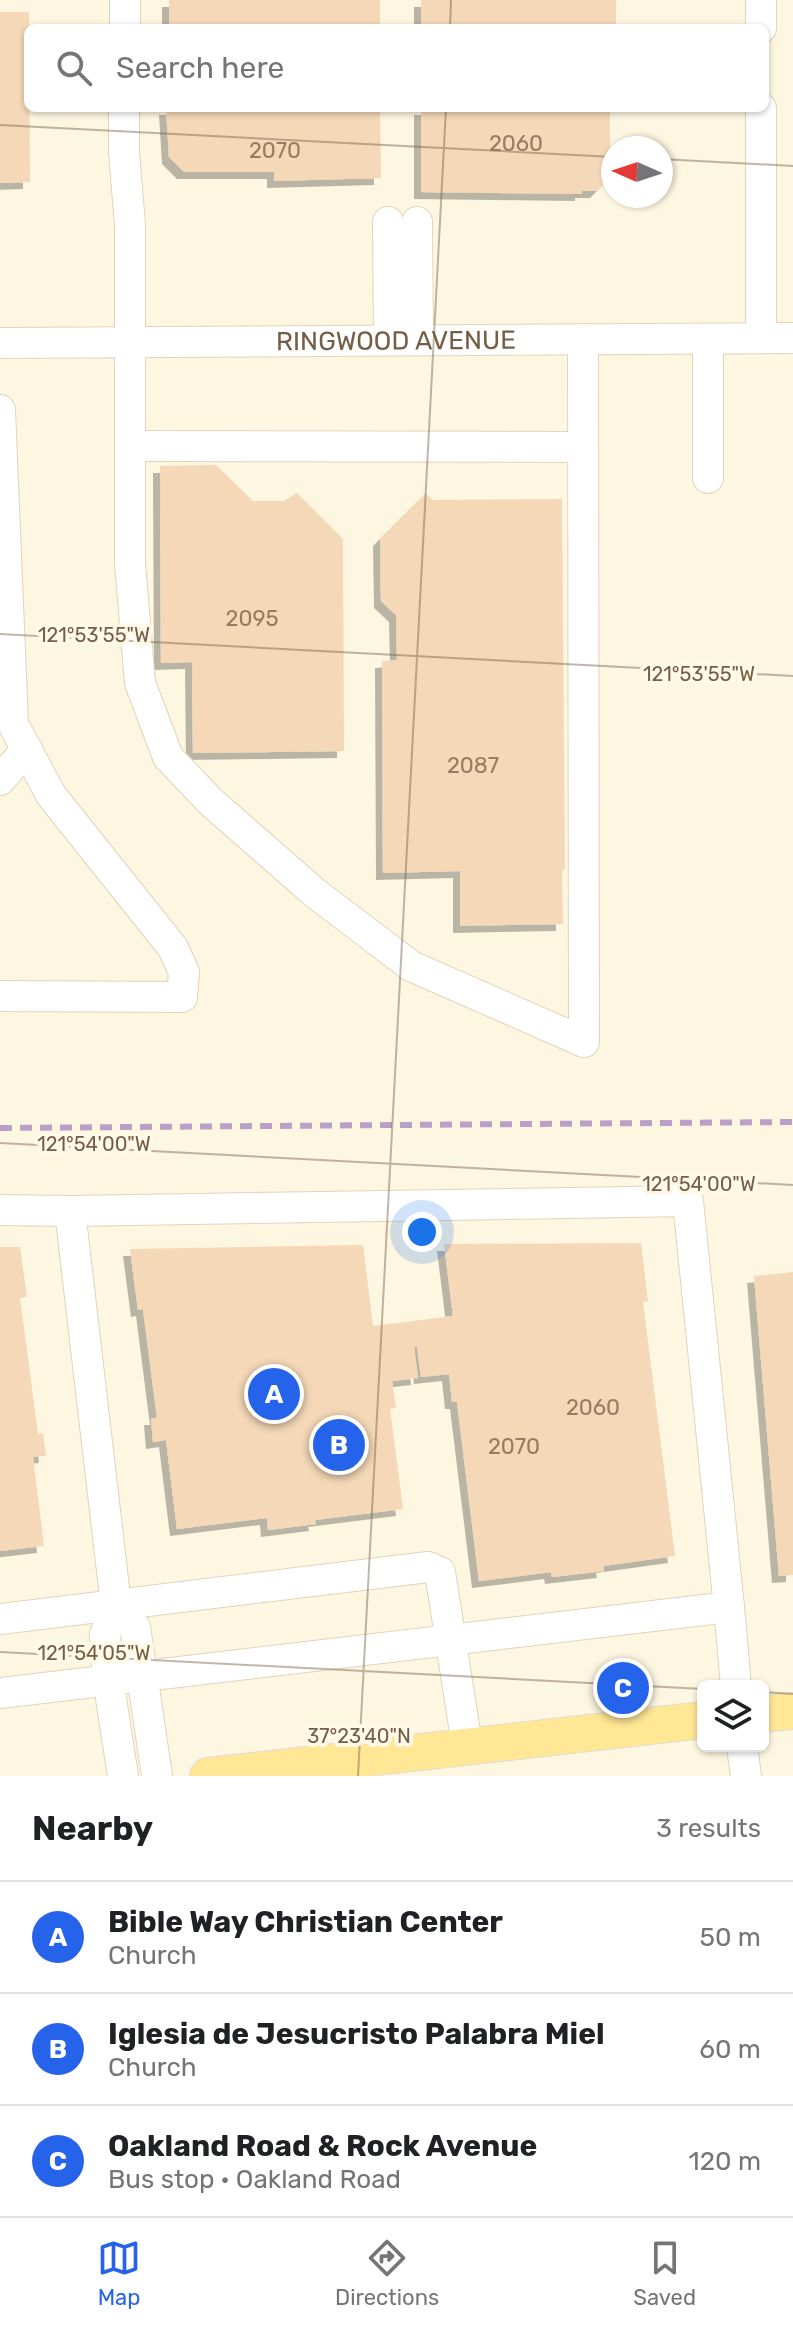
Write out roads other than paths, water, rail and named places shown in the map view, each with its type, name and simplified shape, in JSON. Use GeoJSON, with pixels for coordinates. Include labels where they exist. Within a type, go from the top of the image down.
{"type":"FeatureCollection","features":[{"type":"Feature","properties":{"kind":"main road"},"geometry":{"type":"LineString","coordinates":[[769,1713],[793,1711]]}},
{"type":"Feature","properties":{"kind":"main road"},"geometry":{"type":"LineString","coordinates":[[208,1776],[697,1721]]}},
{"type":"Feature","properties":{"kind":"street"},"geometry":{"type":"LineString","coordinates":[[125,0],[125,24]]}},
{"type":"Feature","properties":{"kind":"street"},"geometry":{"type":"LineString","coordinates":[[761,0],[761,24]]}},
{"type":"Feature","properties":{"kind":"street"},"geometry":{"type":"LineString","coordinates":[[124,112],[130,225],[130,563],[140,683],[168,757],[211,802],[315,893],[411,966],[584,1042],[583,339]]}},
{"type":"Feature","properties":{"kind":"street"},"geometry":{"type":"LineString","coordinates":[[761,112],[761,338]]}},
{"type":"Feature","properties":{"kind":"street"},"geometry":{"type":"LineString","coordinates":[[403,222],[404,340]]}},
{"type":"Feature","properties":{"kind":"street","name":"RINGWOOD AVENUE"},"geometry":{"type":"LineString","coordinates":[[0,343],[793,338]]}},
{"type":"Feature","properties":{"kind":"street"},"geometry":{"type":"LineString","coordinates":[[708,339],[708,478]]}},
{"type":"Feature","properties":{"kind":"street"},"geometry":{"type":"LineString","coordinates":[[0,410],[13,724],[51,795],[173,948],[184,972],[182,997],[0,996]]}},
{"type":"Feature","properties":{"kind":"street"},"geometry":{"type":"LineString","coordinates":[[131,446],[583,447]]}},
{"type":"Feature","properties":{"kind":"street"},"geometry":{"type":"LineString","coordinates":[[0,780],[27,749]]}},
{"type":"Feature","properties":{"kind":"street"},"geometry":{"type":"LineString","coordinates":[[0,1210],[688,1201],[735,1680]]}},
{"type":"Feature","properties":{"kind":"street"},"geometry":{"type":"LineString","coordinates":[[70,1211],[116,1605],[105,1634],[108,1679],[123,1776]]}},
{"type":"Feature","properties":{"kind":"street"},"geometry":{"type":"LineString","coordinates":[[0,1619],[428,1567],[440,1572],[467,1745]]}},
{"type":"Feature","properties":{"kind":"street"},"geometry":{"type":"LineString","coordinates":[[116,1605],[135,1627],[157,1776]]}},
{"type":"Feature","properties":{"kind":"street"},"geometry":{"type":"LineString","coordinates":[[0,1693],[729,1607]]}},
{"type":"Feature","properties":{"kind":"street"},"geometry":{"type":"LineString","coordinates":[[743,1752],[746,1776]]}},
{"type":"Feature","properties":{"kind":"railway"},"geometry":{"type":"LineString","coordinates":[[0,1128],[793,1122]]}},
{"type":"Feature","properties":{"kind":"place","name":"Bible Way Christian Center"},"geometry":{"type":"Point","coordinates":[274,1394]}},
{"type":"Feature","properties":{"kind":"place","name":"Iglesia de Jesucristo Palabra Miel"},"geometry":{"type":"Point","coordinates":[339,1445]}},
{"type":"Feature","properties":{"kind":"place","name":"Oakland Road & Rock Avenue"},"geometry":{"type":"Point","coordinates":[623,1688]}}]}
